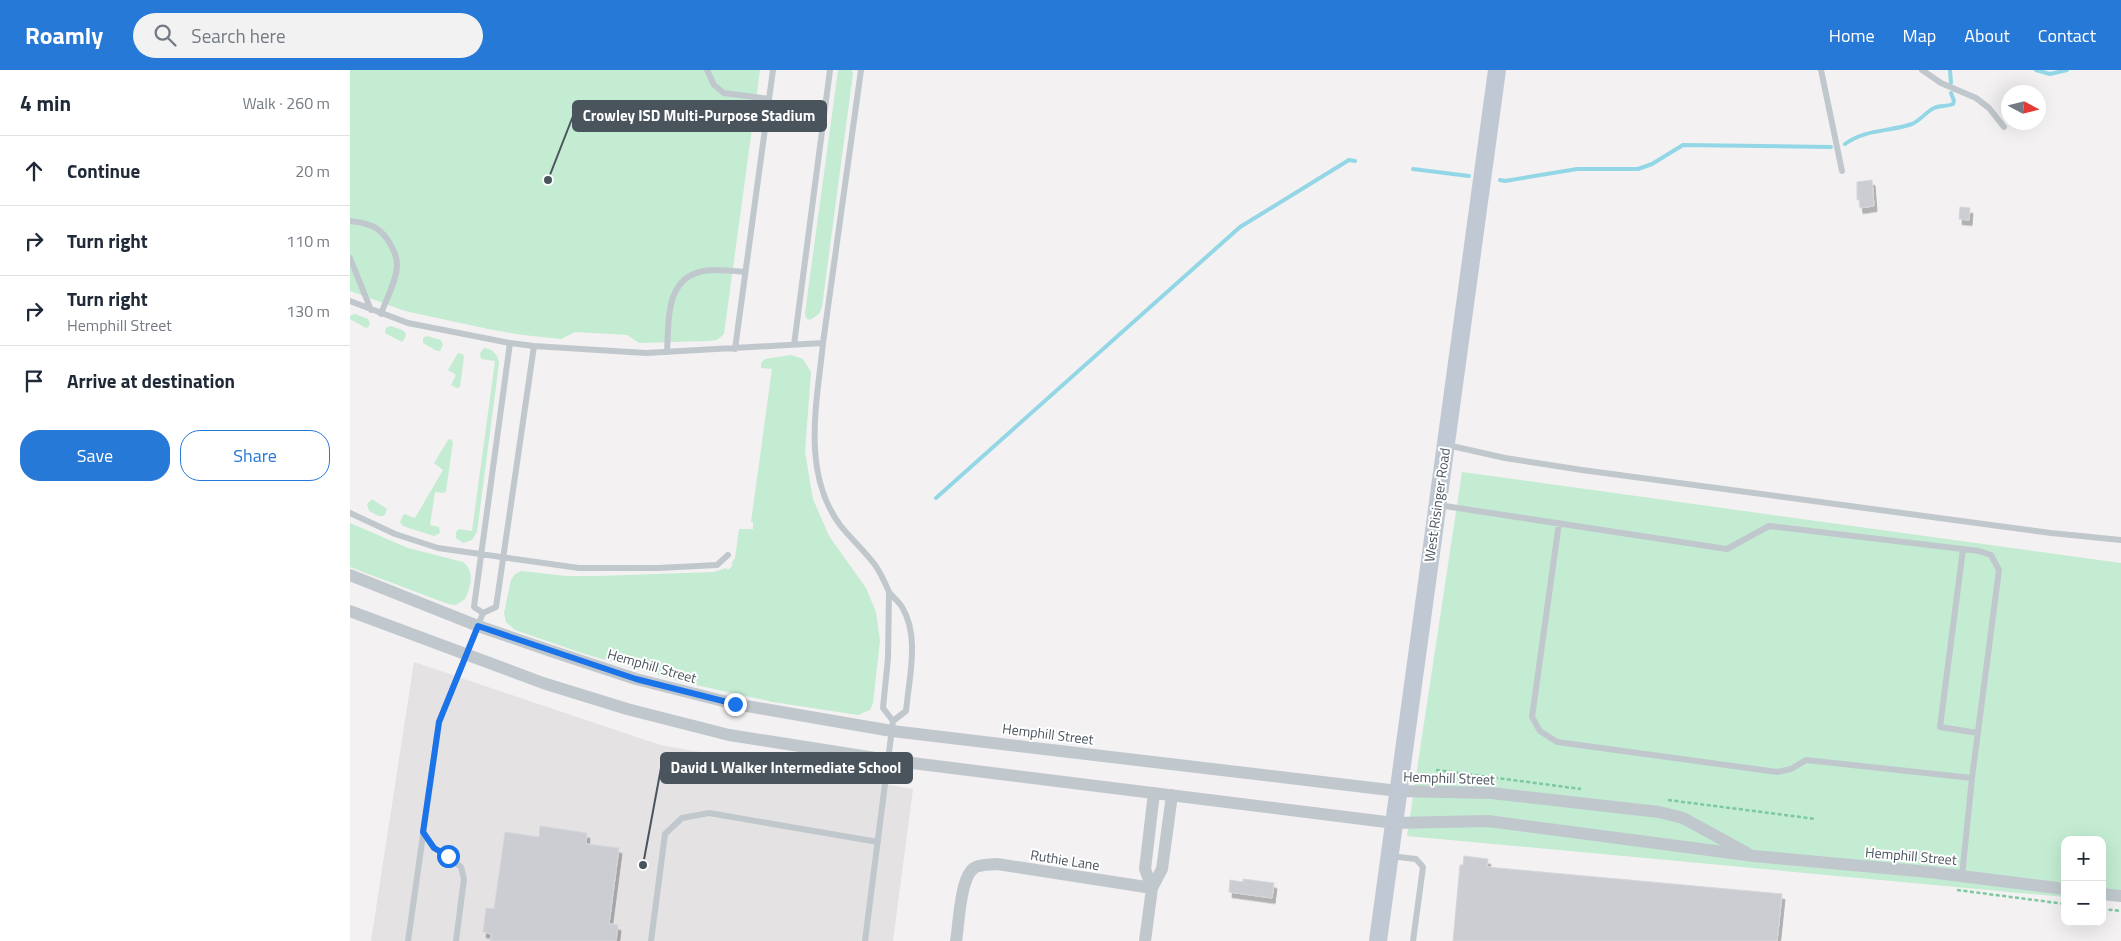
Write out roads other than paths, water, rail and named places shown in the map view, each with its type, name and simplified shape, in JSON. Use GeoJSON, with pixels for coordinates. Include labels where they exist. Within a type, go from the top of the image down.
{"type":"FeatureCollection","features":[{"type":"Feature","properties":{"kind":"street","name":"West Risinger Road"},"geometry":{"type":"LineString","coordinates":[[1378,941],[1497,70]]}},
{"type":"Feature","properties":{"kind":"street","name":"Hemphill Street"},"geometry":{"type":"LineString","coordinates":[[350,575],[478,626],[636,679],[726,702],[892,726],[1398,791],[1492,794],[1659,812],[1683,818],[1754,856]]}},
{"type":"Feature","properties":{"kind":"street","name":"Hemphill Street"},"geometry":{"type":"LineString","coordinates":[[350,611],[467,656],[627,709],[729,735],[888,760],[1394,823],[1488,821],[1754,856],[1962,876],[2061,888]]}},
{"type":"Feature","properties":{"kind":"street"},"geometry":{"type":"LineString","coordinates":[[1152,888],[1145,869],[1154,793]]}},
{"type":"Feature","properties":{"kind":"street"},"geometry":{"type":"LineString","coordinates":[[1145,941],[1152,888],[1162,870],[1172,795]]}},
{"type":"Feature","properties":{"kind":"street","name":"Ruthie Lane"},"geometry":{"type":"LineString","coordinates":[[956,941],[964,884],[974,868],[997,864],[1152,888]]}},
{"type":"Feature","properties":{"kind":"street"},"geometry":{"type":"LineString","coordinates":[[2106,894],[2121,896]]}},
{"type":"Feature","properties":{"kind":"lane"},"geometry":{"type":"LineString","coordinates":[[706,70],[714,85],[724,93],[769,99]]}},
{"type":"Feature","properties":{"kind":"lane"},"geometry":{"type":"LineString","coordinates":[[735,349],[772,70]]}},
{"type":"Feature","properties":{"kind":"lane"},"geometry":{"type":"LineString","coordinates":[[794,345],[830,70]]}},
{"type":"Feature","properties":{"kind":"lane"},"geometry":{"type":"LineString","coordinates":[[861,70],[823,344],[814,424],[815,457],[822,491],[840,524],[876,566],[889,592],[902,607],[912,634],[912,657],[906,711],[892,726]]}},
{"type":"Feature","properties":{"kind":"lane"},"geometry":{"type":"LineString","coordinates":[[1821,70],[1842,171]]}},
{"type":"Feature","properties":{"kind":"lane"},"geometry":{"type":"LineString","coordinates":[[1922,70],[1941,83],[1976,98],[1989,108],[2001,123]]}},
{"type":"Feature","properties":{"kind":"lane"},"geometry":{"type":"LineString","coordinates":[[350,221],[361,222],[378,229],[391,246],[397,258],[397,267],[381,314]]}},
{"type":"Feature","properties":{"kind":"lane"},"geometry":{"type":"LineString","coordinates":[[350,258],[371,310]]}},
{"type":"Feature","properties":{"kind":"lane"},"geometry":{"type":"LineString","coordinates":[[667,352],[670,303],[679,284],[692,275],[713,270],[746,272]]}},
{"type":"Feature","properties":{"kind":"lane"},"geometry":{"type":"LineString","coordinates":[[350,301],[408,323],[534,346],[646,353],[823,344]]}},
{"type":"Feature","properties":{"kind":"lane"},"geometry":{"type":"LineString","coordinates":[[483,613],[474,607],[510,343]]}},
{"type":"Feature","properties":{"kind":"lane"},"geometry":{"type":"LineString","coordinates":[[408,941],[439,722],[483,613],[496,607],[505,557],[534,346]]}},
{"type":"Feature","properties":{"kind":"lane"},"geometry":{"type":"LineString","coordinates":[[1445,445],[1505,458],[1582,470],[2022,529],[2121,540]]}},
{"type":"Feature","properties":{"kind":"lane"},"geometry":{"type":"LineString","coordinates":[[1437,504],[1727,549],[1769,526],[1979,551],[1991,555],[1999,570],[1972,778],[1962,876]]}},
{"type":"Feature","properties":{"kind":"lane"},"geometry":{"type":"LineString","coordinates":[[350,513],[395,534],[445,550],[579,568],[658,568],[717,565],[728,555]]}},
{"type":"Feature","properties":{"kind":"lane"},"geometry":{"type":"LineString","coordinates":[[1559,523],[1532,717],[1540,732],[1557,742],[1777,772],[1792,769],[1806,760],[1972,778]]}},
{"type":"Feature","properties":{"kind":"lane"},"geometry":{"type":"LineString","coordinates":[[1963,549],[1940,727],[1978,733]]}},
{"type":"Feature","properties":{"kind":"lane"},"geometry":{"type":"LineString","coordinates":[[866,941],[892,726],[883,708],[888,658],[889,592]]}},
{"type":"Feature","properties":{"kind":"lane"},"geometry":{"type":"LineString","coordinates":[[651,941],[666,834],[682,818],[709,812],[878,842]]}},
{"type":"Feature","properties":{"kind":"lane"},"geometry":{"type":"LineString","coordinates":[[423,832],[434,848],[448,856],[461,867],[464,878],[456,941]]}},
{"type":"Feature","properties":{"kind":"lane"},"geometry":{"type":"LineString","coordinates":[[1389,856],[1416,859],[1423,866],[1413,941]]}},
{"type":"Feature","properties":{"kind":"waterway"},"geometry":{"type":"LineString","coordinates":[[1950,70],[1951,83]]}},
{"type":"Feature","properties":{"kind":"waterway"},"geometry":{"type":"LineString","coordinates":[[2036,70],[2050,74],[2067,70]]}},
{"type":"Feature","properties":{"kind":"waterway"},"geometry":{"type":"LineString","coordinates":[[1845,144],[1869,133],[1912,124],[1934,108],[1953,104],[1954,101],[1951,93]]}},
{"type":"Feature","properties":{"kind":"waterway"},"geometry":{"type":"LineString","coordinates":[[1500,180],[1505,181],[1577,169],[1638,169],[1652,164],[1683,145],[1831,147]]}},
{"type":"Feature","properties":{"kind":"waterway"},"geometry":{"type":"LineString","coordinates":[[936,498],[1240,227],[1349,160],[1355,161]]}},
{"type":"Feature","properties":{"kind":"waterway"},"geometry":{"type":"LineString","coordinates":[[1413,169],[1469,176]]}},
{"type":"Feature","properties":{"kind":"place","name":"Crowley ISD Multi-Purpose Stadium"},"geometry":{"type":"Point","coordinates":[548,180]}},
{"type":"Feature","properties":{"kind":"place","name":"David L Walker Intermediate School"},"geometry":{"type":"Point","coordinates":[643,865]}}]}
